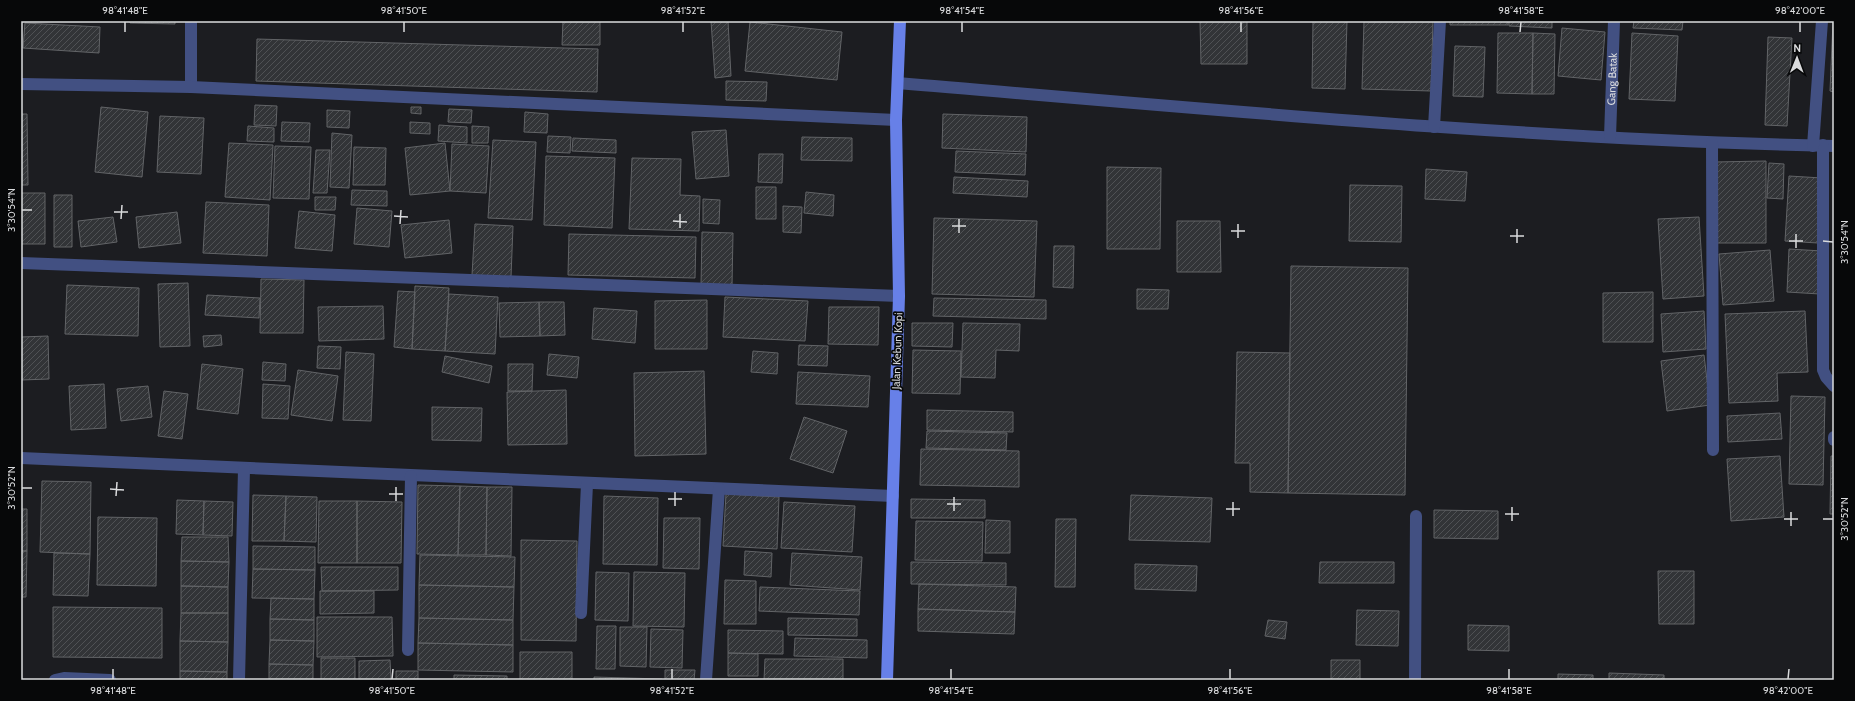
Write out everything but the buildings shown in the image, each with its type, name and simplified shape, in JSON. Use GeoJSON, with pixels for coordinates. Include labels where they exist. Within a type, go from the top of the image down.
{"type":"FeatureCollection","features":[{"type":"Feature","properties":{"kind":"main road","name":"Jalan Kebun Kopi"},"geometry":{"type":"LineString","coordinates":[[887,680],[899,296],[896,120],[900,21]]}},
{"type":"Feature","properties":{"kind":"street"},"geometry":{"type":"LineString","coordinates":[[191,21],[191,87]]}},
{"type":"Feature","properties":{"kind":"street"},"geometry":{"type":"LineString","coordinates":[[1434,127],[1440,21]]}},
{"type":"Feature","properties":{"kind":"street","name":"Gang Batak"},"geometry":{"type":"LineString","coordinates":[[1610,137],[1614,21]]}},
{"type":"Feature","properties":{"kind":"street"},"geometry":{"type":"LineString","coordinates":[[1822,21],[1824,146],[1823,370],[1826,377],[1834,386]]}},
{"type":"Feature","properties":{"kind":"street"},"geometry":{"type":"LineString","coordinates":[[898,83],[1434,127],[1712,143],[1824,146]]}},
{"type":"Feature","properties":{"kind":"street"},"geometry":{"type":"LineString","coordinates":[[21,84],[191,87],[896,120]]}},
{"type":"Feature","properties":{"kind":"street"},"geometry":{"type":"LineString","coordinates":[[1712,143],[1713,450]]}},
{"type":"Feature","properties":{"kind":"street"},"geometry":{"type":"LineString","coordinates":[[21,263],[899,296]]}},
{"type":"Feature","properties":{"kind":"street"},"geometry":{"type":"LineString","coordinates":[[21,458],[587,484],[893,496]]}},
{"type":"Feature","properties":{"kind":"street"},"geometry":{"type":"LineString","coordinates":[[239,680],[244,469]]}},
{"type":"Feature","properties":{"kind":"street"},"geometry":{"type":"LineString","coordinates":[[408,650],[411,476]]}},
{"type":"Feature","properties":{"kind":"street"},"geometry":{"type":"LineString","coordinates":[[581,613],[587,484]]}},
{"type":"Feature","properties":{"kind":"street"},"geometry":{"type":"LineString","coordinates":[[706,680],[719,489]]}},
{"type":"Feature","properties":{"kind":"street"},"geometry":{"type":"LineString","coordinates":[[1415,680],[1416,516]]}},
{"type":"Feature","properties":{"kind":"street"},"geometry":{"type":"LineString","coordinates":[[55,680],[64,678],[110,680]]}}]}
